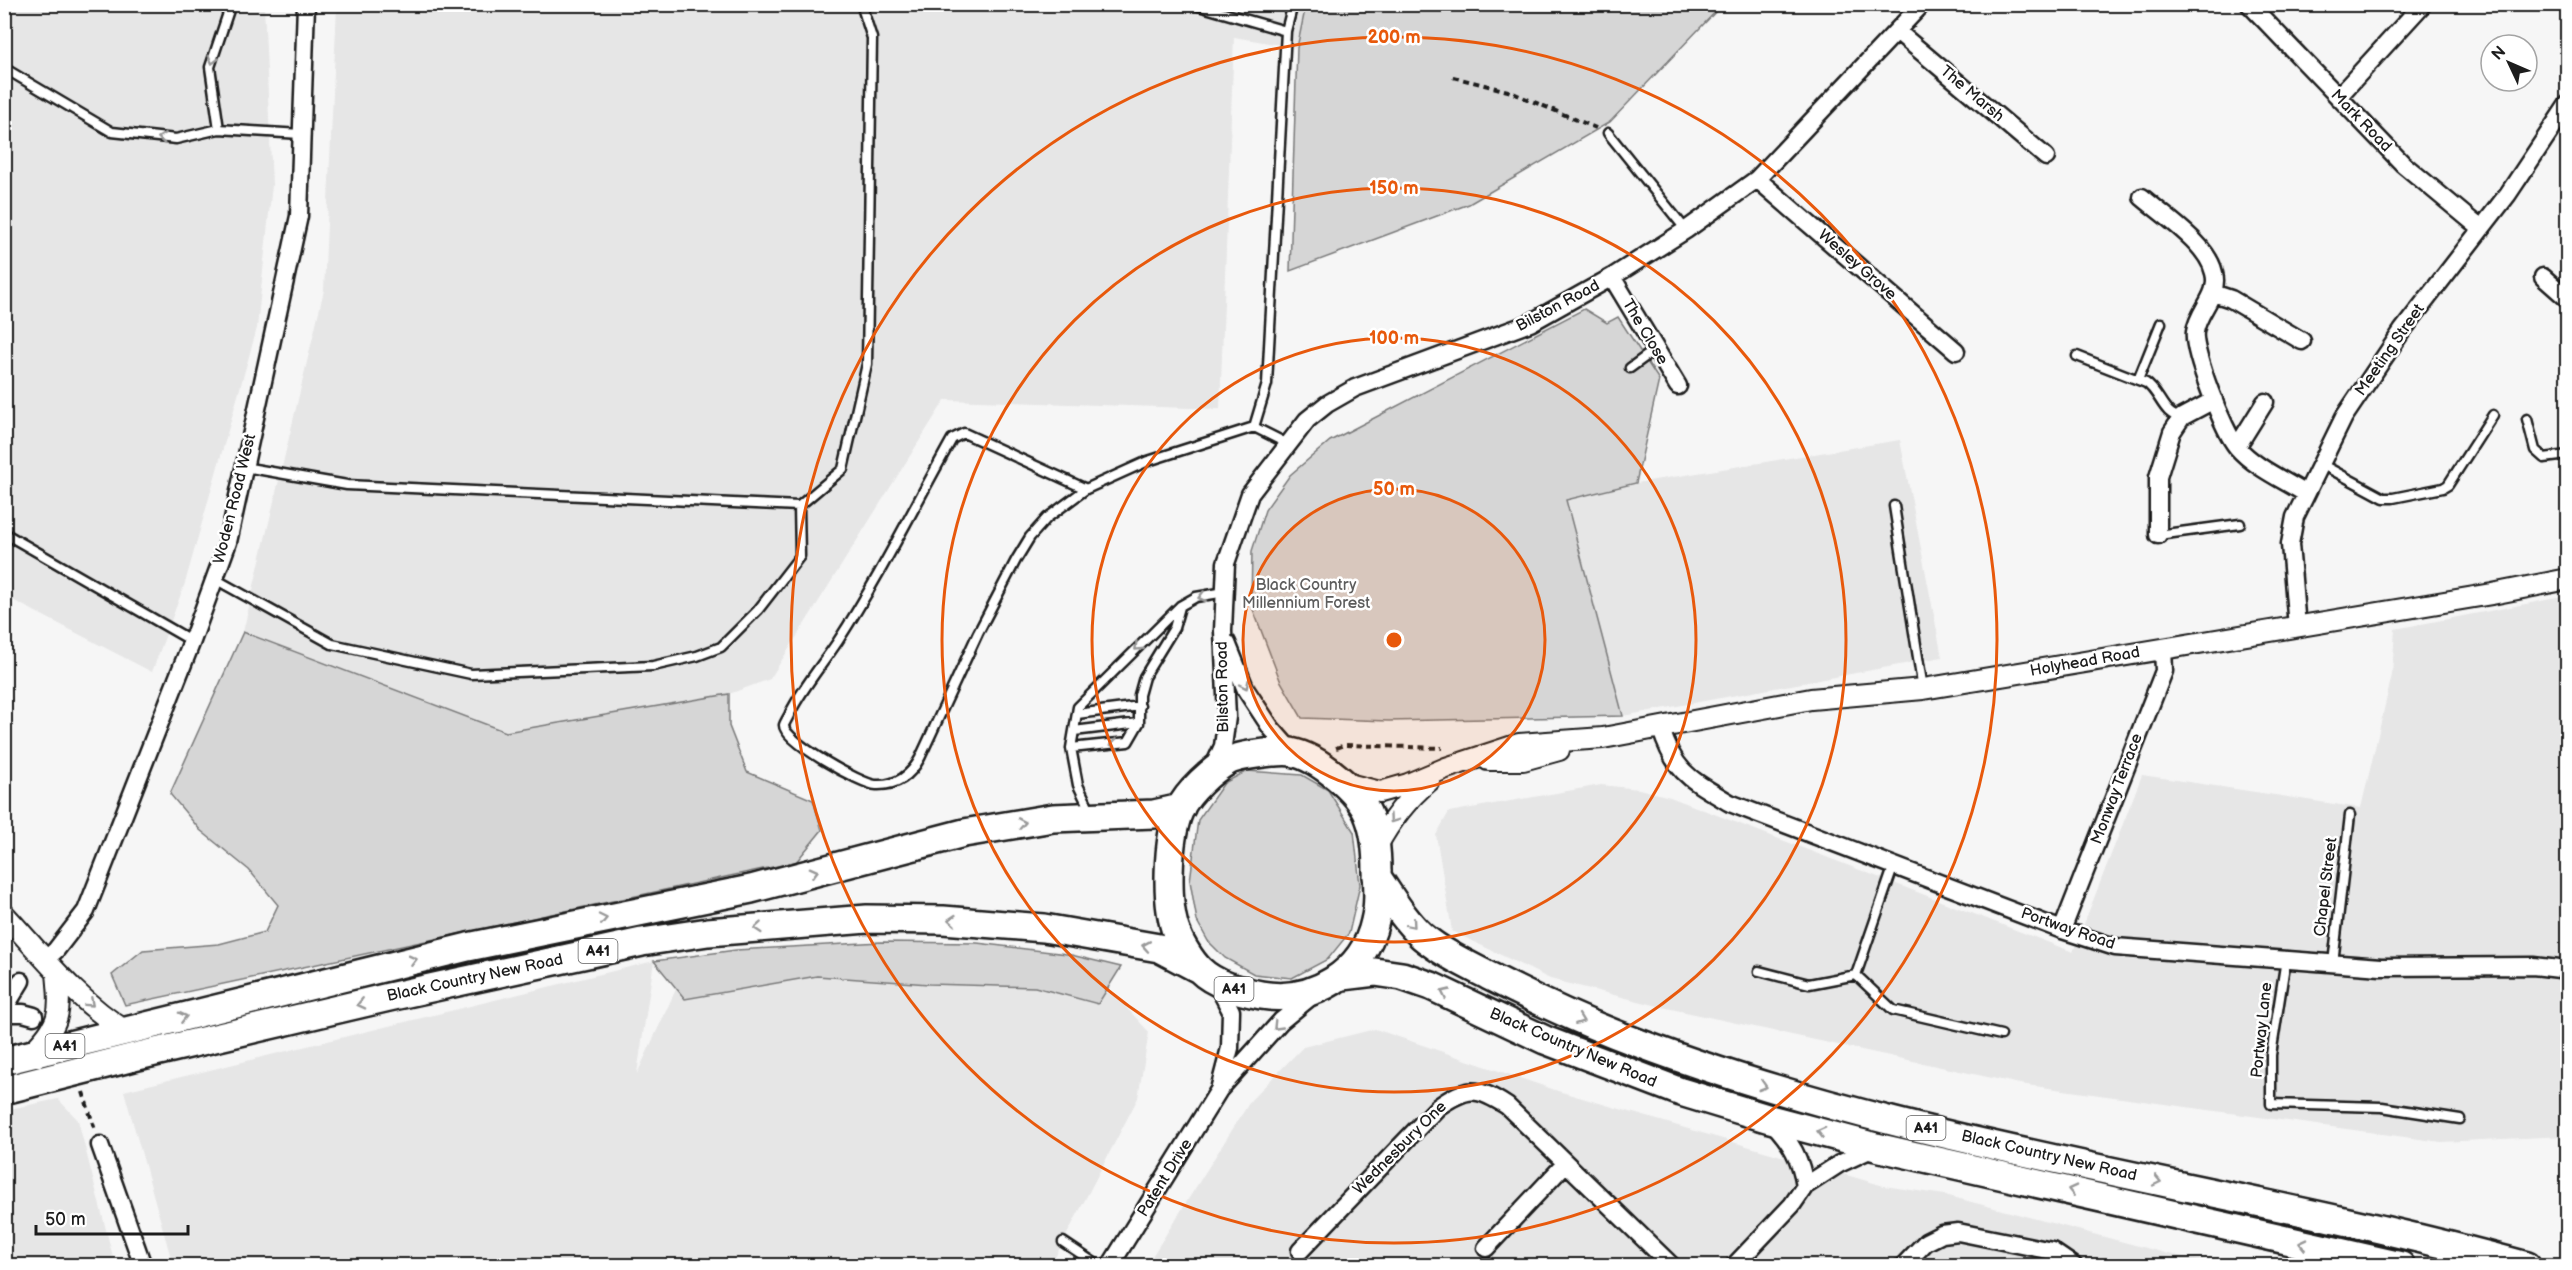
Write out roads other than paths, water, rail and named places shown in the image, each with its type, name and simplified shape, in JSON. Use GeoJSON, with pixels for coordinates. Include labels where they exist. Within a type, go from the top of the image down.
{"type":"FeatureCollection","features":[{"type":"Feature","properties":{"kind":"highway","name":"A41"},"geometry":{"type":"LineString","coordinates":[[1298,755],[1273,752],[1229,760],[1209,776],[1180,808],[1170,842],[1172,915],[1177,935],[1207,974],[1240,991],[1269,996],[1294,996],[1332,982]]}},
{"type":"Feature","properties":{"kind":"highway"},"geometry":{"type":"LineString","coordinates":[[1298,755],[1321,766],[1344,783],[1369,816],[1377,846],[1375,923],[1354,963],[1332,982]]}},
{"type":"Feature","properties":{"kind":"highway","name":"Black Country New Road"},"geometry":{"type":"LineString","coordinates":[[16,1059],[468,947],[751,889],[964,833],[1053,818],[1154,814],[1180,808]]}},
{"type":"Feature","properties":{"kind":"highway","name":"Black Country New Road"},"geometry":{"type":"LineString","coordinates":[[1377,877],[1422,936],[1460,961],[1558,1012],[1675,1058],[1765,1087],[1835,1106],[2114,1172],[2377,1228],[2527,1266]]}},
{"type":"Feature","properties":{"kind":"highway","name":"Black Country New Road"},"geometry":{"type":"LineString","coordinates":[[4,1090],[423,990],[642,942],[708,932],[867,920],[943,920],[1044,928],[1159,948],[1207,974]]}},
{"type":"Feature","properties":{"kind":"highway","name":"Black Country New Road"},"geometry":{"type":"LineString","coordinates":[[1332,982],[1375,972],[1402,976],[1431,986],[1545,1040],[1681,1092],[1770,1119],[1876,1147],[2401,1266]]}},
{"type":"Feature","properties":{"kind":"street","name":"Woden Road West"},"geometry":{"type":"LineString","coordinates":[[51,966],[56,950],[86,911],[192,641],[228,542],[299,216],[306,4]]}},
{"type":"Feature","properties":{"kind":"street","name":"Bilston Road"},"geometry":{"type":"LineString","coordinates":[[1209,776],[1223,746],[1225,735],[1223,631],[1226,563],[1250,494],[1307,420],[1327,404],[1355,388],[1530,323],[1612,277],[1686,230],[1757,179],[1922,4]]}},
{"type":"Feature","properties":{"kind":"street","name":"Mark Road"},"geometry":{"type":"LineString","coordinates":[[2249,4],[2403,164],[2480,228]]}},
{"type":"Feature","properties":{"kind":"street"},"geometry":{"type":"LineString","coordinates":[[2338,97],[2423,4]]}},
{"type":"Feature","properties":{"kind":"street","name":"The Marsh"},"geometry":{"type":"LineString","coordinates":[[1898,32],[2046,157]]}},
{"type":"Feature","properties":{"kind":"street","name":"Meeting Street"},"geometry":{"type":"LineString","coordinates":[[2297,627],[2290,544],[2295,517],[2344,417],[2402,331],[2508,194],[2568,104]]}},
{"type":"Feature","properties":{"kind":"street","name":"Wesley Grove"},"geometry":{"type":"LineString","coordinates":[[1757,179],[1956,351]]}},
{"type":"Feature","properties":{"kind":"street"},"geometry":{"type":"LineString","coordinates":[[2142,197],[2191,238],[2205,255],[2214,272],[2216,288],[2198,317],[2194,335],[2198,357],[2214,400],[2237,447],[2306,494]]}},
{"type":"Feature","properties":{"kind":"street","name":"The Close"},"geometry":{"type":"LineString","coordinates":[[1612,277],[1678,386]]}},
{"type":"Feature","properties":{"kind":"street"},"geometry":{"type":"LineString","coordinates":[[2543,277],[2568,299]]}},
{"type":"Feature","properties":{"kind":"street"},"geometry":{"type":"LineString","coordinates":[[2213,293],[2231,299],[2302,341]]}},
{"type":"Feature","properties":{"kind":"street"},"geometry":{"type":"LineString","coordinates":[[2158,535],[2158,477],[2172,432],[2182,417],[2214,400]]}},
{"type":"Feature","properties":{"kind":"street"},"geometry":{"type":"LineString","coordinates":[[2237,447],[2265,402]]}},
{"type":"Feature","properties":{"kind":"street","name":"Holyhead Road"},"geometry":{"type":"LineString","coordinates":[[1344,783],[1380,792],[1408,784],[1469,760],[1523,760],[1603,738],[1661,729],[1811,699],[1923,689],[2568,579]]}},
{"type":"Feature","properties":{"kind":"street","name":"Bilston Road"},"geometry":{"type":"LineString","coordinates":[[1223,631],[1246,690],[1271,728],[1298,755]]}},
{"type":"Feature","properties":{"kind":"street","name":"Monway Terrace"},"geometry":{"type":"LineString","coordinates":[[2062,930],[2164,670],[2163,648]]}},
{"type":"Feature","properties":{"kind":"street","name":"Portway Road"},"geometry":{"type":"LineString","coordinates":[[1661,729],[1668,753],[1679,767],[1695,781],[1730,803],[2062,930],[2115,947],[2380,967],[2533,966],[2568,970]]}},
{"type":"Feature","properties":{"kind":"street","name":"Holyhead Road"},"geometry":{"type":"LineString","coordinates":[[1377,846],[1392,819],[1416,792],[1446,768]]}},
{"type":"Feature","properties":{"kind":"street"},"geometry":{"type":"LineString","coordinates":[[4,914],[51,966],[110,1021],[126,1031]]}},
{"type":"Feature","properties":{"kind":"street"},"geometry":{"type":"LineString","coordinates":[[16,1059],[50,1035],[58,1015],[60,1004],[51,966]]}},
{"type":"Feature","properties":{"kind":"street","name":"Patent Drive"},"geometry":{"type":"LineString","coordinates":[[1207,974],[1231,1011],[1230,1048],[1219,1090]]}},
{"type":"Feature","properties":{"kind":"street"},"geometry":{"type":"LineString","coordinates":[[21,981],[4,1011],[34,1016]]}},
{"type":"Feature","properties":{"kind":"street","name":"Patent Drive"},"geometry":{"type":"LineString","coordinates":[[1110,1266],[1219,1090],[1281,1021],[1332,982]]}},
{"type":"Feature","properties":{"kind":"street","name":"Wednesbury One"},"geometry":{"type":"LineString","coordinates":[[1300,1251],[1438,1107],[1454,1095],[1470,1090],[1486,1093],[1500,1101],[1672,1266]]}},
{"type":"Feature","properties":{"kind":"street"},"geometry":{"type":"LineString","coordinates":[[1770,1119],[1796,1150],[1802,1166],[1805,1186]]}},
{"type":"Feature","properties":{"kind":"street"},"geometry":{"type":"LineString","coordinates":[[100,1145],[143,1266]]}},
{"type":"Feature","properties":{"kind":"street"},"geometry":{"type":"LineString","coordinates":[[1734,1266],[1792,1205],[1805,1186],[1839,1164],[1876,1147]]}},
{"type":"Feature","properties":{"kind":"street"},"geometry":{"type":"LineString","coordinates":[[1486,1248],[1565,1164]]}},
{"type":"Feature","properties":{"kind":"street"},"geometry":{"type":"LineString","coordinates":[[1903,1266],[1926,1242],[1942,1234],[1958,1232],[2052,1251],[2074,1266]]}},
{"type":"Feature","properties":{"kind":"lane"},"geometry":{"type":"LineString","coordinates":[[219,129],[210,67],[231,4]]}},
{"type":"Feature","properties":{"kind":"lane"},"geometry":{"type":"LineString","coordinates":[[244,466],[347,485],[799,506],[843,469],[867,364],[872,38],[861,4]]}},
{"type":"Feature","properties":{"kind":"lane"},"geometry":{"type":"LineString","coordinates":[[1192,4],[1286,31]]}},
{"type":"Feature","properties":{"kind":"lane"},"geometry":{"type":"LineString","coordinates":[[1254,427],[1267,384],[1286,31],[1293,4]]}},
{"type":"Feature","properties":{"kind":"lane"},"geometry":{"type":"LineString","coordinates":[[4,68],[112,132],[176,140],[219,129],[301,134]]}},
{"type":"Feature","properties":{"kind":"lane"},"geometry":{"type":"LineString","coordinates":[[1608,134],[1686,230]]}},
{"type":"Feature","properties":{"kind":"lane"},"geometry":{"type":"LineString","coordinates":[[2138,380],[2161,323]]}},
{"type":"Feature","properties":{"kind":"lane"},"geometry":{"type":"LineString","coordinates":[[1630,368],[1656,349]]}},
{"type":"Feature","properties":{"kind":"lane"},"geometry":{"type":"LineString","coordinates":[[2077,356],[2153,387],[2169,412],[2174,416],[2182,417]]}},
{"type":"Feature","properties":{"kind":"lane"},"geometry":{"type":"LineString","coordinates":[[2321,464],[2384,498],[2443,488],[2448,485],[2493,415]]}},
{"type":"Feature","properties":{"kind":"lane"},"geometry":{"type":"LineString","coordinates":[[2527,418],[2535,450],[2544,458],[2568,455]]}},
{"type":"Feature","properties":{"kind":"lane"},"geometry":{"type":"LineString","coordinates":[[1086,489],[964,433],[952,439],[837,642],[797,699],[784,725],[786,732],[804,748],[866,783],[887,784],[906,777],[920,758],[978,633],[1030,537],[1053,512],[1086,489],[1148,461],[1254,427],[1288,444]]}},
{"type":"Feature","properties":{"kind":"lane"},"geometry":{"type":"LineString","coordinates":[[214,579],[332,644],[471,674],[653,666],[697,656],[721,647],[758,610],[800,556],[799,506]]}},
{"type":"Feature","properties":{"kind":"lane"},"geometry":{"type":"LineString","coordinates":[[1894,506],[1923,689]]}},
{"type":"Feature","properties":{"kind":"lane"},"geometry":{"type":"LineString","coordinates":[[2158,535],[2240,524]]}},
{"type":"Feature","properties":{"kind":"lane"},"geometry":{"type":"LineString","coordinates":[[4,533],[192,641]]}},
{"type":"Feature","properties":{"kind":"lane"},"geometry":{"type":"LineString","coordinates":[[1094,818],[1078,785],[1071,748],[1078,707],[1180,606],[1196,597],[1225,592]]}},
{"type":"Feature","properties":{"kind":"lane"},"geometry":{"type":"LineString","coordinates":[[1071,748],[1128,742],[1139,723],[1139,695],[1144,677],[1174,628],[1180,606]]}},
{"type":"Feature","properties":{"kind":"lane"},"geometry":{"type":"LineString","coordinates":[[1077,714],[1140,706]]}},
{"type":"Feature","properties":{"kind":"lane"},"geometry":{"type":"LineString","coordinates":[[1074,731],[1139,723]]}},
{"type":"Feature","properties":{"kind":"lane","name":"Chapel Street"},"geometry":{"type":"LineString","coordinates":[[2333,963],[2350,815]]}},
{"type":"Feature","properties":{"kind":"lane"},"geometry":{"type":"LineString","coordinates":[[1856,975],[1894,865]]}},
{"type":"Feature","properties":{"kind":"lane","name":"Portway Lane"},"geometry":{"type":"LineString","coordinates":[[2286,959],[2271,1055],[2271,1104],[2382,1107],[2460,1119]]}},
{"type":"Feature","properties":{"kind":"lane"},"geometry":{"type":"LineString","coordinates":[[1759,971],[1809,984],[1856,975]]}},
{"type":"Feature","properties":{"kind":"lane"},"geometry":{"type":"LineString","coordinates":[[1856,975],[1893,1010],[2001,1035]]}},
{"type":"Feature","properties":{"kind":"lane"},"geometry":{"type":"LineString","coordinates":[[1063,1242],[1099,1266]]}},
{"type":"Feature","properties":{"kind":"park label","name":"Black Country Millennium Forest"},"geometry":{"type":"Point","coordinates":[1306,594]}}]}
